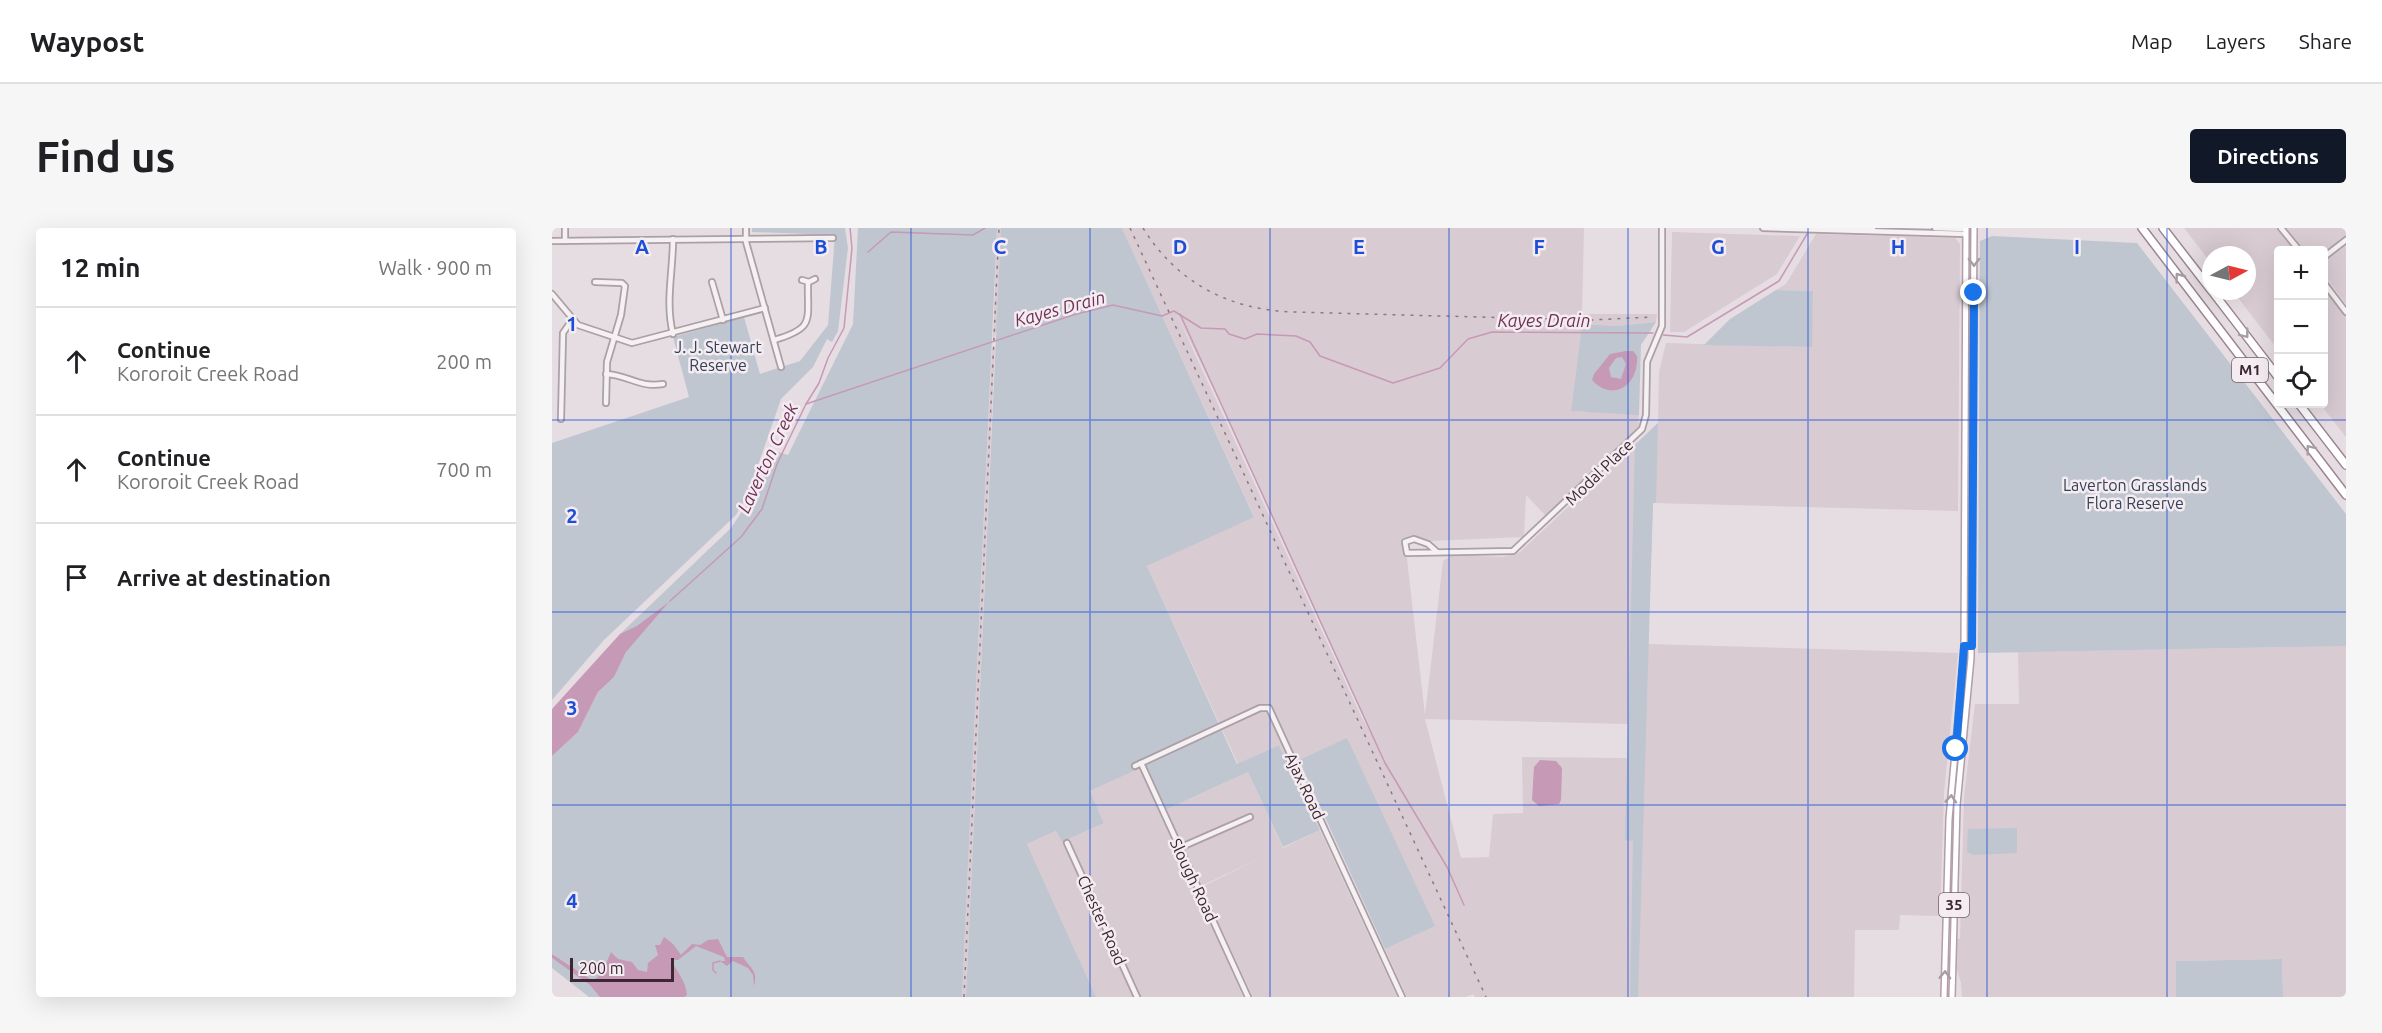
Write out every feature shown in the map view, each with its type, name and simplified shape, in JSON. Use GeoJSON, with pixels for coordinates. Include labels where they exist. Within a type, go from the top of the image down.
{"type":"FeatureCollection","features":[{"type":"Feature","properties":{"kind":"highway"},"geometry":{"type":"LineString","coordinates":[[2136,228],[2154,245]]}},
{"type":"Feature","properties":{"kind":"highway","name":"M1"},"geometry":{"type":"LineString","coordinates":[[2142,228],[2346,495]]}},
{"type":"Feature","properties":{"kind":"highway","name":"M1"},"geometry":{"type":"LineString","coordinates":[[2163,228],[2202,279]]}},
{"type":"Feature","properties":{"kind":"highway","name":"M1"},"geometry":{"type":"LineString","coordinates":[[2218,300],[2274,372]]}},
{"type":"Feature","properties":{"kind":"highway"},"geometry":{"type":"LineString","coordinates":[[2302,408],[2346,465]]}},
{"type":"Feature","properties":{"kind":"main road"},"geometry":{"type":"LineString","coordinates":[[1966,230],[1974,230]]}},
{"type":"Feature","properties":{"kind":"main road","name":"35"},"geometry":{"type":"LineString","coordinates":[[1944,997],[1951,796],[1964,646],[1966,230]]}},
{"type":"Feature","properties":{"kind":"main road","name":"35"},"geometry":{"type":"LineString","coordinates":[[1952,997],[1958,797],[1972,646],[1974,230]]}},
{"type":"Feature","properties":{"kind":"main road"},"geometry":{"type":"LineString","coordinates":[[1966,348],[1973,348]]}},
{"type":"Feature","properties":{"kind":"main road"},"geometry":{"type":"LineString","coordinates":[[1965,426],[1973,427]]}},
{"type":"Feature","properties":{"kind":"main road"},"geometry":{"type":"LineString","coordinates":[[1964,646],[1972,646]]}},
{"type":"Feature","properties":{"kind":"main road"},"geometry":{"type":"LineString","coordinates":[[1948,857],[1956,857]]}},
{"type":"Feature","properties":{"kind":"main road"},"geometry":{"type":"LineString","coordinates":[[1945,953],[1953,954]]}},
{"type":"Feature","properties":{"kind":"street"},"geometry":{"type":"LineString","coordinates":[[565,228],[565,241]]}},
{"type":"Feature","properties":{"kind":"street","name":"Modal Place"},"geometry":{"type":"LineString","coordinates":[[1437,552],[1428,544],[1414,538],[1405,542],[1407,553],[1499,554],[1513,551],[1642,429],[1646,415],[1646,366],[1662,326],[1662,228]]}},
{"type":"Feature","properties":{"kind":"street"},"geometry":{"type":"LineString","coordinates":[[1763,228],[1966,230]]}},
{"type":"Feature","properties":{"kind":"street"},"geometry":{"type":"LineString","coordinates":[[1832,228],[1871,230]]}},
{"type":"Feature","properties":{"kind":"street"},"geometry":{"type":"LineString","coordinates":[[1935,228],[1942,231]]}},
{"type":"Feature","properties":{"kind":"street"},"geometry":{"type":"LineString","coordinates":[[2281,228],[2296,246]]}},
{"type":"Feature","properties":{"kind":"street"},"geometry":{"type":"LineString","coordinates":[[747,238],[782,367]]}},
{"type":"Feature","properties":{"kind":"street"},"geometry":{"type":"LineString","coordinates":[[552,241],[833,238]]}},
{"type":"Feature","properties":{"kind":"street"},"geometry":{"type":"LineString","coordinates":[[673,239],[673,268],[668,307],[673,334]]}},
{"type":"Feature","properties":{"kind":"street"},"geometry":{"type":"LineString","coordinates":[[2328,254],[2346,240]]}},
{"type":"Feature","properties":{"kind":"street"},"geometry":{"type":"LineString","coordinates":[[802,280],[808,282],[815,279]]}},
{"type":"Feature","properties":{"kind":"street"},"geometry":{"type":"LineString","coordinates":[[595,282],[622,283],[625,286],[621,315],[606,374],[606,403]]}},
{"type":"Feature","properties":{"kind":"street"},"geometry":{"type":"LineString","coordinates":[[712,282],[723,320]]}},
{"type":"Feature","properties":{"kind":"street"},"geometry":{"type":"LineString","coordinates":[[774,340],[795,334],[804,327],[808,316],[808,282]]}},
{"type":"Feature","properties":{"kind":"street"},"geometry":{"type":"LineString","coordinates":[[2328,288],[2346,312]]}},
{"type":"Feature","properties":{"kind":"street"},"geometry":{"type":"LineString","coordinates":[[552,294],[572,320],[585,328],[614,339],[638,342],[765,308]]}},
{"type":"Feature","properties":{"kind":"street"},"geometry":{"type":"LineString","coordinates":[[561,419],[563,333],[572,320]]}},
{"type":"Feature","properties":{"kind":"street"},"geometry":{"type":"LineString","coordinates":[[606,374],[621,376],[643,386],[663,384]]}},
{"type":"Feature","properties":{"kind":"street"},"geometry":{"type":"LineString","coordinates":[[1407,553],[1407,559]]}},
{"type":"Feature","properties":{"kind":"street","name":"Ajax Road"},"geometry":{"type":"LineString","coordinates":[[1135,766],[1260,708],[1269,708],[1402,997]]}},
{"type":"Feature","properties":{"kind":"street","name":"Slough Road"},"geometry":{"type":"LineString","coordinates":[[1141,763],[1248,997]]}},
{"type":"Feature","properties":{"kind":"street"},"geometry":{"type":"LineString","coordinates":[[1179,848],[1250,817]]}},
{"type":"Feature","properties":{"kind":"street","name":"Chester Road"},"geometry":{"type":"LineString","coordinates":[[1067,843],[1137,997]]}},
{"type":"Feature","properties":{"kind":"shaded area"},"geometry":{"type":"Polygon","coordinates":[[[997,228],[1001,228],[997,331],[993,339],[997,228]]]}},
{"type":"Feature","properties":{"kind":"shaded area"},"geometry":{"type":"Polygon","coordinates":[[[1122,228],[1584,228],[1582,314],[1657,314],[1656,322],[1616,326],[1582,324],[1571,411],[1639,413],[1638,431],[1546,516],[1526,495],[1524,537],[1405,542],[1425,715],[1443,561],[1453,555],[1503,557],[1520,552],[1658,423],[1659,372],[1666,343],[1811,347],[1813,291],[1776,290],[1786,284],[1816,234],[1955,238],[1960,244],[1958,511],[1653,503],[1648,644],[1958,653],[1944,793],[1940,916],[1900,915],[1899,930],[1855,930],[1854,997],[1475,997],[1473,994],[1466,997],[1407,997],[1385,949],[1434,926],[1347,739],[1289,765],[1279,745],[1238,764],[1147,566],[1254,516],[1122,228]],[[1172,304],[1361,716],[1372,735],[1226,415],[1172,304]],[[1425,719],[1461,858],[1489,857],[1493,814],[1523,813],[1522,757],[1627,758],[1628,724],[1425,719]]]}},
{"type":"Feature","properties":{"kind":"shaded area"},"geometry":{"type":"Polygon","coordinates":[[[2184,228],[2346,228],[2346,304],[2328,280],[2328,246],[2274,246],[2274,345],[2240,300],[2256,300],[2256,246],[2202,246],[2202,251],[2184,228]]]}},
{"type":"Feature","properties":{"kind":"shaded area"},"geometry":{"type":"Polygon","coordinates":[[[1672,232],[1800,236],[1777,274],[1684,332],[1670,332],[1672,232]]]}},
{"type":"Feature","properties":{"kind":"shaded area"},"geometry":{"type":"Polygon","coordinates":[[[2328,292],[2346,316],[2346,437],[2323,408],[2328,408],[2328,292]]]}},
{"type":"Feature","properties":{"kind":"shaded area"},"geometry":{"type":"Polygon","coordinates":[[[995,347],[966,997],[962,997],[991,368],[992,350],[995,347]]]}},
{"type":"Feature","properties":{"kind":"shaded area"},"geometry":{"type":"Polygon","coordinates":[[[1633,351],[1637,356],[1634,375],[1623,388],[1616,390],[1600,387],[1592,380],[1610,354],[1633,351]],[[1622,357],[1616,358],[1609,368],[1611,377],[1621,379],[1626,364],[1622,357]]]}},
{"type":"Feature","properties":{"kind":"shaded area"},"geometry":{"type":"Polygon","coordinates":[[[669,602],[626,652],[614,677],[598,692],[578,732],[552,756],[552,709],[620,634],[637,626],[669,602]]]}},
{"type":"Feature","properties":{"kind":"shaded area"},"geometry":{"type":"Polygon","coordinates":[[[2346,646],[2346,997],[2283,997],[2282,959],[2176,961],[2176,997],[1962,997],[1956,967],[1956,939],[1960,939],[1964,797],[1975,704],[2019,704],[2018,652],[2346,646]]]}},
{"type":"Feature","properties":{"kind":"shaded area"},"geometry":{"type":"Polygon","coordinates":[[[1540,760],[1556,761],[1562,768],[1559,804],[1539,806],[1532,800],[1534,767],[1540,760]]]}},
{"type":"Feature","properties":{"kind":"shaded area"},"geometry":{"type":"Polygon","coordinates":[[[1145,766],[1165,810],[1248,772],[1283,848],[1320,830],[1397,997],[1253,997],[1202,887],[1262,857],[1195,889],[1243,997],[1096,997],[1027,844],[1056,831],[1062,842],[1104,823],[1090,791],[1145,766]]]}},
{"type":"Feature","properties":{"kind":"shaded area"},"geometry":{"type":"Polygon","coordinates":[[[664,937],[681,955],[692,944],[700,945],[708,940],[718,939],[727,957],[743,957],[754,973],[754,986],[753,975],[748,968],[733,961],[727,966],[720,961],[725,961],[724,957],[696,946],[678,960],[670,960],[685,985],[687,995],[684,997],[600,997],[590,985],[552,958],[552,954],[593,981],[602,973],[611,952],[618,959],[632,962],[638,970],[647,972],[648,963],[658,955],[655,945],[660,945],[664,937]]]}},
{"type":"Feature","properties":{"kind":"green space","name":"J. J. Stewart Reserve"},"geometry":{"type":"Polygon","coordinates":[[[752,228],[845,228],[848,248],[838,331],[832,342],[827,339],[813,367],[781,399],[749,491],[736,515],[604,640],[552,700],[552,443],[689,397],[673,337],[744,317],[760,374],[800,361],[828,325],[835,235],[752,232],[752,228]]]}},
{"type":"Feature","properties":{"kind":"green space"},"geometry":{"type":"Polygon","coordinates":[[[858,228],[997,228],[962,997],[589,997],[552,968],[552,958],[584,980],[586,977],[552,954],[552,756],[578,732],[598,692],[614,677],[626,652],[620,634],[731,528],[751,498],[771,450],[788,455],[853,324],[858,228]]]}},
{"type":"Feature","properties":{"kind":"green space"},"geometry":{"type":"Polygon","coordinates":[[[1001,228],[1122,228],[1254,517],[1147,566],[1237,764],[1279,745],[1320,830],[1283,847],[1248,772],[1165,810],[1145,766],[1090,791],[1104,823],[1062,842],[1056,831],[1027,844],[1096,997],[966,997],[1001,228]]]}},
{"type":"Feature","properties":{"kind":"green space","name":"Laverton Grasslands Flora Reserve"},"geometry":{"type":"Polygon","coordinates":[[[1992,236],[2137,243],[2346,514],[2346,646],[1978,653],[1980,241],[1992,236]]]}},
{"type":"Feature","properties":{"kind":"green space"},"geometry":{"type":"Polygon","coordinates":[[[1776,290],[1813,291],[1812,347],[1704,345],[1730,319],[1776,290]]]}},
{"type":"Feature","properties":{"kind":"green space"},"geometry":{"type":"Polygon","coordinates":[[[1656,322],[1641,345],[1639,415],[1571,411],[1582,324],[1616,326],[1656,322]]]}},
{"type":"Feature","properties":{"kind":"green space"},"geometry":{"type":"Polygon","coordinates":[[[1658,423],[1656,503],[1653,503],[1638,997],[1630,997],[1633,841],[1625,840],[1635,445],[1658,423]]]}},
{"type":"Feature","properties":{"kind":"green space"},"geometry":{"type":"Polygon","coordinates":[[[1347,738],[1435,926],[1385,949],[1299,760],[1347,738]]]}},
{"type":"Feature","properties":{"kind":"green space"},"geometry":{"type":"Polygon","coordinates":[[[2017,828],[2017,853],[1973,855],[1967,852],[1968,829],[2017,828]]]}},
{"type":"Feature","properties":{"kind":"green space"},"geometry":{"type":"Polygon","coordinates":[[[2282,959],[2283,997],[2176,997],[2176,961],[2282,959]]]}},
{"type":"Feature","properties":{"kind":"waterway","name":"Laverton Creek"},"geometry":{"type":"LineString","coordinates":[[670,601],[741,537],[762,509],[777,464],[806,404],[819,383],[828,358],[844,328],[852,248],[850,228]]}},
{"type":"Feature","properties":{"kind":"waterway"},"geometry":{"type":"LineString","coordinates":[[868,252],[891,232],[973,235],[985,228]]}},
{"type":"Feature","properties":{"kind":"waterway","name":"Kayes Drain"},"geometry":{"type":"LineString","coordinates":[[1663,335],[1687,337],[1779,281],[1807,234]]}},
{"type":"Feature","properties":{"kind":"waterway","name":"Kayes Drain"},"geometry":{"type":"LineString","coordinates":[[806,404],[1073,315],[1113,305],[1162,316],[1174,311],[1201,328],[1225,329],[1229,334],[1245,339],[1257,334],[1296,336],[1310,342],[1320,356],[1393,383],[1440,368],[1468,339],[1492,332],[1653,333]]}},
{"type":"Feature","properties":{"kind":"waterway"},"geometry":{"type":"LineString","coordinates":[[1180,314],[1385,763],[1447,867],[1464,905]]}},
{"type":"Feature","properties":{"kind":"waterway"},"geometry":{"type":"LineString","coordinates":[[716,973],[713,970],[713,963],[720,961]]}},
{"type":"Feature","properties":{"kind":"railway"},"geometry":{"type":"LineString","coordinates":[[964,997],[999,228]]}},
{"type":"Feature","properties":{"kind":"railway"},"geometry":{"type":"LineString","coordinates":[[1130,228],[1486,997]]}},
{"type":"Feature","properties":{"kind":"railway"},"geometry":{"type":"LineString","coordinates":[[1143,228],[1172,264],[1207,290],[1248,306],[1270,310],[1591,320],[1652,317]]}},
{"type":"Feature","properties":{"kind":"route"},"geometry":{"type":"LineString","coordinates":[[1956,749],[1964,646],[1972,646],[1974,293]]}}]}
